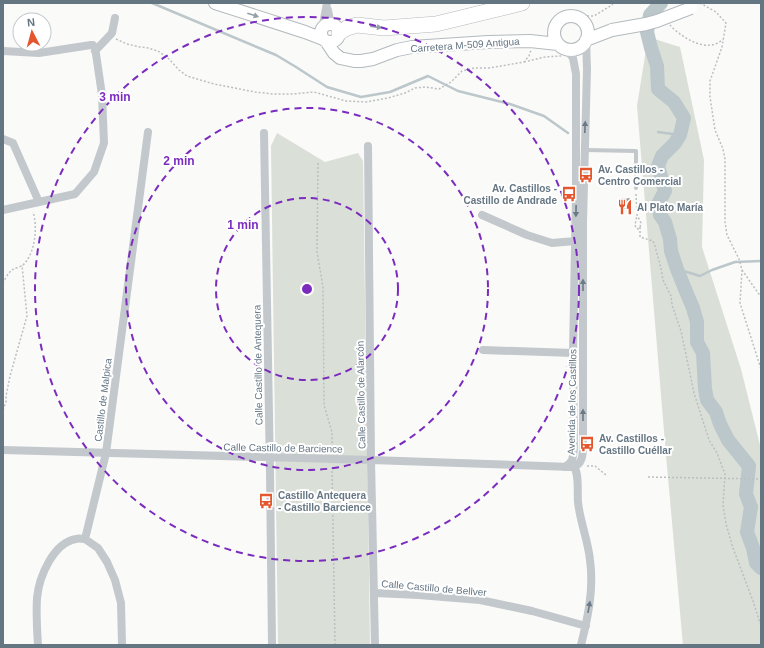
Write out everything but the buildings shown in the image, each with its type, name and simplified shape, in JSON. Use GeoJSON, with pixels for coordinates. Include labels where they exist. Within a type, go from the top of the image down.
{"type":"FeatureCollection","features":[{"type":"Feature","properties":{"kind":"highway"},"geometry":{"type":"LineString","coordinates":[[330,34],[357,25],[384,28],[436,24],[522,3]]}},
{"type":"Feature","properties":{"kind":"street"},"geometry":{"type":"LineString","coordinates":[[215,3],[305,32],[330,34],[327,5]]}},
{"type":"Feature","properties":{"kind":"street"},"geometry":{"type":"LineString","coordinates":[[586,40],[612,30],[657,21],[696,5]]}},
{"type":"Feature","properties":{"kind":"street"},"geometry":{"type":"LineString","coordinates":[[566,16],[577,17],[586,25],[588,32],[586,40],[577,48],[565,50],[556,40],[554,31],[555,26],[566,16]]}},
{"type":"Feature","properties":{"kind":"street"},"geometry":{"type":"LineString","coordinates":[[95,51],[112,33],[115,18]]}},
{"type":"Feature","properties":{"kind":"street"},"geometry":{"type":"LineString","coordinates":[[586,25],[612,30]]}},
{"type":"Feature","properties":{"kind":"street","name":"Carretera M-509 Antigua"},"geometry":{"type":"LineString","coordinates":[[330,34],[334,53],[340,58],[361,61],[373,59],[397,50],[412,47],[530,41],[544,37],[554,31]]}},
{"type":"Feature","properties":{"kind":"street","name":"Avenida de los Castillos"},"geometry":{"type":"LineString","coordinates":[[563,467],[580,462],[582,458],[583,444],[583,222],[586,40]]}},
{"type":"Feature","properties":{"kind":"street","name":"Carretera M-509 Antigua"},"geometry":{"type":"LineString","coordinates":[[530,41],[565,50]]}},
{"type":"Feature","properties":{"kind":"street"},"geometry":{"type":"LineString","coordinates":[[3,51],[39,52],[93,45],[102,95],[104,143],[94,172],[75,194],[3,210]]}},
{"type":"Feature","properties":{"kind":"street","name":"Avenida de los Castillos"},"geometry":{"type":"LineString","coordinates":[[565,50],[573,58],[576,74],[573,465]]}},
{"type":"Feature","properties":{"kind":"street","name":"Castillo de Malpica"},"geometry":{"type":"LineString","coordinates":[[85,539],[106,453],[148,132]]}},
{"type":"Feature","properties":{"kind":"street","name":"Calle Castillo de Antequera"},"geometry":{"type":"LineString","coordinates":[[264,133],[272,645]]}},
{"type":"Feature","properties":{"kind":"street"},"geometry":{"type":"LineString","coordinates":[[3,139],[13,143],[39,202]]}},
{"type":"Feature","properties":{"kind":"street","name":"Calle Castillo de Alarcón"},"geometry":{"type":"LineString","coordinates":[[368,146],[371,460],[375,645]]}},
{"type":"Feature","properties":{"kind":"street"},"geometry":{"type":"LineString","coordinates":[[482,215],[527,236],[552,243],[575,241]]}},
{"type":"Feature","properties":{"kind":"street"},"geometry":{"type":"LineString","coordinates":[[483,350],[573,353]]}},
{"type":"Feature","properties":{"kind":"street","name":"Calle Castillo de Barcience"},"geometry":{"type":"LineString","coordinates":[[3,450],[563,467]]}},
{"type":"Feature","properties":{"kind":"street"},"geometry":{"type":"LineString","coordinates":[[573,465],[577,472],[577,496],[590,560],[590,599],[586,626],[581,645]]}},
{"type":"Feature","properties":{"kind":"street"},"geometry":{"type":"LineString","coordinates":[[38,645],[37,597],[43,573],[56,550],[64,544],[76,539],[85,539],[98,548],[115,580],[121,603],[122,645]]}},
{"type":"Feature","properties":{"kind":"street","name":"Calle Castillo de Bellver"},"geometry":{"type":"LineString","coordinates":[[375,593],[480,600],[532,611],[586,626]]}},
{"type":"Feature","properties":{"kind":"lane"},"geometry":{"type":"LineString","coordinates":[[584,150],[636,151],[636,188]]}},
{"type":"Feature","properties":{"kind":"path"},"geometry":{"type":"LineString","coordinates":[[571,16],[594,16],[613,3]]}},
{"type":"Feature","properties":{"kind":"path"},"geometry":{"type":"LineString","coordinates":[[696,5],[716,12],[726,23],[722,47],[710,81],[710,97],[715,130],[725,158],[725,222],[727,235],[739,259],[742,270],[740,303],[761,368]]}},
{"type":"Feature","properties":{"kind":"path"},"geometry":{"type":"LineString","coordinates":[[667,23],[684,37],[701,44],[712,45],[723,40]]}},
{"type":"Feature","properties":{"kind":"path"},"geometry":{"type":"LineString","coordinates":[[110,35],[127,44],[158,51],[187,76],[214,84],[254,92],[273,94],[314,92],[346,101],[366,102],[382,100],[405,93],[415,88],[424,87],[439,89],[451,82],[462,71],[474,68],[490,68],[524,62],[565,50]]}},
{"type":"Feature","properties":{"kind":"path"},"geometry":{"type":"LineString","coordinates":[[524,62],[529,56],[531,50],[530,41]]}},
{"type":"Feature","properties":{"kind":"path"},"geometry":{"type":"LineString","coordinates":[[318,163],[317,252],[323,287],[324,405],[332,432],[335,645]]}},
{"type":"Feature","properties":{"kind":"path"},"geometry":{"type":"LineString","coordinates":[[636,188],[637,215],[635,225],[638,229],[640,227]]}},
{"type":"Feature","properties":{"kind":"path"},"geometry":{"type":"LineString","coordinates":[[3,283],[11,271],[22,265],[29,256],[35,237],[35,218],[30,204]]}},
{"type":"Feature","properties":{"kind":"path"},"geometry":{"type":"LineString","coordinates":[[637,215],[640,223],[640,237],[652,241],[655,246],[663,280],[671,296],[672,305],[682,331],[696,399],[709,440],[717,453],[725,474],[723,505],[726,524],[761,626]]}},
{"type":"Feature","properties":{"kind":"path"},"geometry":{"type":"LineString","coordinates":[[3,410],[6,402],[10,376],[27,316],[22,265]]}},
{"type":"Feature","properties":{"kind":"path"},"geometry":{"type":"LineString","coordinates":[[742,270],[761,297]]}},
{"type":"Feature","properties":{"kind":"path"},"geometry":{"type":"LineString","coordinates":[[584,466],[595,466],[606,475]]}},
{"type":"Feature","properties":{"kind":"path"},"geometry":{"type":"LineString","coordinates":[[648,477],[761,479]]}},
{"type":"Feature","properties":{"kind":"shaded area"},"geometry":{"type":"Polygon","coordinates":[[[648,37],[680,47],[704,160],[702,247],[741,369],[761,449],[761,645],[683,645],[637,106],[648,37]]]}},
{"type":"Feature","properties":{"kind":"shaded area"},"geometry":{"type":"Polygon","coordinates":[[[277,133],[325,162],[358,153],[363,161],[370,645],[278,645],[271,146],[277,133]]]}},
{"type":"Feature","properties":{"kind":"waterway"},"geometry":{"type":"LineString","coordinates":[[152,3],[276,55],[327,87],[361,97],[390,92],[428,76],[458,91],[510,104],[544,116],[568,133]]}},
{"type":"Feature","properties":{"kind":"waterway"},"geometry":{"type":"LineString","coordinates":[[661,3],[650,15],[647,32],[657,66],[658,89],[674,102],[684,118],[680,135],[675,143],[662,156],[658,166],[665,191],[658,204],[660,215],[665,222],[670,239],[671,251],[697,322],[697,342],[703,353],[707,400],[716,412],[728,440],[749,466],[746,494],[751,507],[747,532],[753,548],[756,563],[761,568]]}},
{"type":"Feature","properties":{"kind":"waterway"},"geometry":{"type":"LineString","coordinates":[[658,132],[680,135]]}},
{"type":"Feature","properties":{"kind":"waterway"},"geometry":{"type":"LineString","coordinates":[[677,269],[700,276],[735,262],[761,261]]}},
{"type":"Feature","properties":{"kind":"place","name":"Av. Castillos - Centro Comercial"},"geometry":{"type":"Point","coordinates":[586,175]}},
{"type":"Feature","properties":{"kind":"place","name":"Av. Castillos - Castillo de Andrade"},"geometry":{"type":"Point","coordinates":[569,194]}},
{"type":"Feature","properties":{"kind":"place","name":"Al Plato María"},"geometry":{"type":"Point","coordinates":[625,207]}},
{"type":"Feature","properties":{"kind":"place","name":"Av. Castillos - Castillo Cuéllar"},"geometry":{"type":"Point","coordinates":[587,444]}},
{"type":"Feature","properties":{"kind":"place","name":"Castillo Antequera - Castillo Barcience"},"geometry":{"type":"Point","coordinates":[266,501]}}]}
